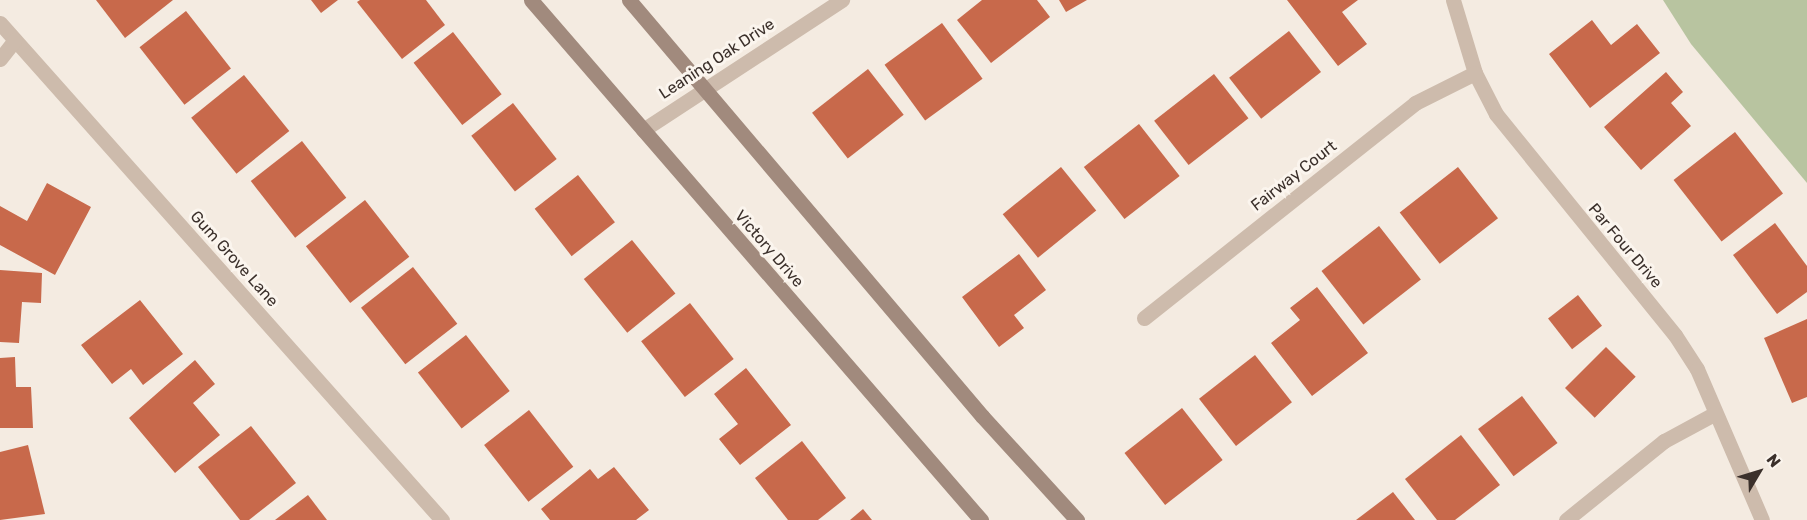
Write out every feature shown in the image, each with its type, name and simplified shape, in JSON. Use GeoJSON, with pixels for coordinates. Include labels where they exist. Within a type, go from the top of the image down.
{"type":"FeatureCollection","features":[{"type":"Feature","properties":{"kind":"main road","name":"Victory Drive"},"geometry":{"type":"LineString","coordinates":[[531,0],[981,520]]}},
{"type":"Feature","properties":{"kind":"main road"},"geometry":{"type":"LineString","coordinates":[[629,0],[982,416],[1077,520]]}},
{"type":"Feature","properties":{"kind":"street","name":"Leaning Oak Drive"},"geometry":{"type":"LineString","coordinates":[[643,130],[703,87],[842,0]]}},
{"type":"Feature","properties":{"kind":"street","name":"Par Four Drive"},"geometry":{"type":"LineString","coordinates":[[1453,0],[1475,73],[1517,144],[1675,335],[1697,369],[1714,414],[1762,520]]}},
{"type":"Feature","properties":{"kind":"street","name":"Gum Grove Lane"},"geometry":{"type":"LineString","coordinates":[[0,23],[442,520]]}},
{"type":"Feature","properties":{"kind":"street"},"geometry":{"type":"LineString","coordinates":[[0,59],[15,40]]}},
{"type":"Feature","properties":{"kind":"street","name":"Fairway Court"},"geometry":{"type":"LineString","coordinates":[[1144,318],[1415,103],[1475,73]]}},
{"type":"Feature","properties":{"kind":"street"},"geometry":{"type":"LineString","coordinates":[[1566,520],[1664,441],[1714,414]]}},
{"type":"Feature","properties":{"kind":"green space"},"geometry":{"type":"Polygon","coordinates":[[[1663,0],[1807,0],[1807,183],[1691,44],[1663,0]]]}},
{"type":"Feature","properties":{"kind":"building"},"geometry":{"type":"Polygon","coordinates":[[[96,0],[173,0],[125,38],[96,0]]]}},
{"type":"Feature","properties":{"kind":"building"},"geometry":{"type":"Polygon","coordinates":[[[311,0],[338,0],[321,13],[311,0]]]}},
{"type":"Feature","properties":{"kind":"building"},"geometry":{"type":"Polygon","coordinates":[[[360,0],[426,0],[445,25],[402,59],[357,2],[360,0]]]}},
{"type":"Feature","properties":{"kind":"building"},"geometry":{"type":"Polygon","coordinates":[[[982,0],[1037,0],[1050,17],[991,63],[957,20],[982,0]]]}},
{"type":"Feature","properties":{"kind":"building"},"geometry":{"type":"Polygon","coordinates":[[[1059,0],[1087,0],[1066,12],[1059,0]]]}},
{"type":"Feature","properties":{"kind":"building"},"geometry":{"type":"Polygon","coordinates":[[[1287,0],[1358,0],[1342,12],[1367,44],[1338,66],[1287,0]]]}},
{"type":"Feature","properties":{"kind":"building"},"geometry":{"type":"Polygon","coordinates":[[[186,11],[231,69],[184,105],[140,47],[186,11]]]}},
{"type":"Feature","properties":{"kind":"building"},"geometry":{"type":"Polygon","coordinates":[[[1592,20],[1611,45],[1637,24],[1660,53],[1590,108],[1549,54],[1592,20]]]}},
{"type":"Feature","properties":{"kind":"building"},"geometry":{"type":"Polygon","coordinates":[[[942,23],[983,79],[925,121],[885,65],[942,23]]]}},
{"type":"Feature","properties":{"kind":"building"},"geometry":{"type":"Polygon","coordinates":[[[1289,31],[1321,72],[1261,119],[1229,78],[1289,31]]]}},
{"type":"Feature","properties":{"kind":"building"},"geometry":{"type":"Polygon","coordinates":[[[453,32],[502,94],[462,125],[414,63],[453,32]]]}},
{"type":"Feature","properties":{"kind":"building"},"geometry":{"type":"Polygon","coordinates":[[[868,69],[904,115],[848,158],[812,113],[868,69]]]}},
{"type":"Feature","properties":{"kind":"building"},"geometry":{"type":"Polygon","coordinates":[[[1666,72],[1683,92],[1671,103],[1691,126],[1641,170],[1604,127],[1666,72]]]}},
{"type":"Feature","properties":{"kind":"building"},"geometry":{"type":"Polygon","coordinates":[[[1214,74],[1248,118],[1189,165],[1154,121],[1214,74]]]}},
{"type":"Feature","properties":{"kind":"building"},"geometry":{"type":"Polygon","coordinates":[[[244,75],[289,131],[236,174],[191,118],[244,75]]]}},
{"type":"Feature","properties":{"kind":"building"},"geometry":{"type":"Polygon","coordinates":[[[513,103],[557,159],[515,192],[471,136],[513,103]]]}},
{"type":"Feature","properties":{"kind":"building"},"geometry":{"type":"Polygon","coordinates":[[[1139,124],[1180,176],[1124,219],[1084,167],[1139,124]]]}},
{"type":"Feature","properties":{"kind":"building"},"geometry":{"type":"Polygon","coordinates":[[[1735,132],[1783,193],[1722,241],[1674,180],[1735,132]]]}},
{"type":"Feature","properties":{"kind":"building"},"geometry":{"type":"Polygon","coordinates":[[[302,141],[346,198],[295,238],[251,181],[302,141]]]}},
{"type":"Feature","properties":{"kind":"building"},"geometry":{"type":"Polygon","coordinates":[[[1061,167],[1096,211],[1038,258],[1003,214],[1061,167]]]}},
{"type":"Feature","properties":{"kind":"building"},"geometry":{"type":"Polygon","coordinates":[[[1458,167],[1498,218],[1440,264],[1400,213],[1458,167]]]}},
{"type":"Feature","properties":{"kind":"building"},"geometry":{"type":"Polygon","coordinates":[[[578,175],[615,222],[572,256],[535,209],[578,175]]]}},
{"type":"Feature","properties":{"kind":"building"},"geometry":{"type":"Polygon","coordinates":[[[47,183],[91,207],[55,275],[0,245],[0,206],[27,221],[47,183]]]}},
{"type":"Feature","properties":{"kind":"building"},"geometry":{"type":"Polygon","coordinates":[[[365,200],[409,257],[350,303],[306,246],[365,200]]]}},
{"type":"Feature","properties":{"kind":"building"},"geometry":{"type":"Polygon","coordinates":[[[1775,223],[1807,266],[1807,292],[1777,314],[1733,255],[1775,223]]]}},
{"type":"Feature","properties":{"kind":"building"},"geometry":{"type":"Polygon","coordinates":[[[1379,226],[1421,280],[1363,325],[1321,271],[1379,226]]]}},
{"type":"Feature","properties":{"kind":"building"},"geometry":{"type":"Polygon","coordinates":[[[632,240],[675,294],[627,333],[584,279],[632,240]]]}},
{"type":"Feature","properties":{"kind":"building"},"geometry":{"type":"Polygon","coordinates":[[[1019,254],[1046,290],[1014,315],[1024,328],[999,347],[962,297],[1019,254]]]}},
{"type":"Feature","properties":{"kind":"building"},"geometry":{"type":"Polygon","coordinates":[[[413,267],[457,324],[405,364],[361,308],[413,267]]]}},
{"type":"Feature","properties":{"kind":"building"},"geometry":{"type":"Polygon","coordinates":[[[0,270],[42,273],[41,303],[22,302],[19,343],[0,342],[0,270]]]}},
{"type":"Feature","properties":{"kind":"building"},"geometry":{"type":"Polygon","coordinates":[[[1317,287],[1368,353],[1312,396],[1271,343],[1300,320],[1290,308],[1317,287]]]}},
{"type":"Feature","properties":{"kind":"building"},"geometry":{"type":"Polygon","coordinates":[[[1578,295],[1602,326],[1572,349],[1548,318],[1578,295]]]}},
{"type":"Feature","properties":{"kind":"building"},"geometry":{"type":"Polygon","coordinates":[[[140,300],[183,354],[143,385],[131,369],[112,384],[81,345],[140,300]]]}},
{"type":"Feature","properties":{"kind":"building"},"geometry":{"type":"Polygon","coordinates":[[[690,303],[734,359],[685,397],[641,341],[690,303]]]}},
{"type":"Feature","properties":{"kind":"building"},"geometry":{"type":"Polygon","coordinates":[[[1807,319],[1807,397],[1792,403],[1764,338],[1807,319]]]}},
{"type":"Feature","properties":{"kind":"building"},"geometry":{"type":"Polygon","coordinates":[[[466,335],[510,391],[462,429],[418,373],[466,335]]]}},
{"type":"Feature","properties":{"kind":"building"},"geometry":{"type":"Polygon","coordinates":[[[1606,347],[1636,377],[1595,418],[1565,388],[1606,347]]]}},
{"type":"Feature","properties":{"kind":"building"},"geometry":{"type":"Polygon","coordinates":[[[1255,355],[1292,402],[1236,446],[1199,399],[1255,355]]]}},
{"type":"Feature","properties":{"kind":"building"},"geometry":{"type":"Polygon","coordinates":[[[15,357],[16,387],[31,387],[33,428],[0,428],[0,358],[15,357]]]}},
{"type":"Feature","properties":{"kind":"building"},"geometry":{"type":"Polygon","coordinates":[[[195,360],[215,384],[193,403],[220,435],[175,473],[129,418],[195,360]]]}},
{"type":"Feature","properties":{"kind":"building"},"geometry":{"type":"Polygon","coordinates":[[[746,368],[791,425],[740,465],[719,439],[738,424],[714,394],[746,368]]]}},
{"type":"Feature","properties":{"kind":"building"},"geometry":{"type":"Polygon","coordinates":[[[1522,396],[1558,443],[1514,476],[1478,429],[1522,396]]]}},
{"type":"Feature","properties":{"kind":"building"},"geometry":{"type":"Polygon","coordinates":[[[1182,408],[1223,460],[1165,505],[1124,453],[1182,408]]]}},
{"type":"Feature","properties":{"kind":"building"},"geometry":{"type":"Polygon","coordinates":[[[529,410],[573,467],[528,502],[484,445],[529,410]]]}},
{"type":"Feature","properties":{"kind":"building"},"geometry":{"type":"Polygon","coordinates":[[[251,426],[296,483],[249,520],[240,520],[198,467],[251,426]]]}},
{"type":"Feature","properties":{"kind":"building"},"geometry":{"type":"Polygon","coordinates":[[[1461,435],[1500,485],[1455,520],[1437,520],[1405,479],[1461,435]]]}},
{"type":"Feature","properties":{"kind":"building"},"geometry":{"type":"Polygon","coordinates":[[[802,441],[846,498],[818,520],[788,520],[755,478],[802,441]]]}},
{"type":"Feature","properties":{"kind":"building"},"geometry":{"type":"Polygon","coordinates":[[[28,445],[45,514],[0,520],[0,452],[28,445]]]}},
{"type":"Feature","properties":{"kind":"building"},"geometry":{"type":"Polygon","coordinates":[[[614,467],[649,510],[636,520],[550,520],[541,509],[590,469],[598,479],[614,467]]]}},
{"type":"Feature","properties":{"kind":"building"},"geometry":{"type":"Polygon","coordinates":[[[1393,492],[1415,520],[1356,520],[1393,492]]]}},
{"type":"Feature","properties":{"kind":"building"},"geometry":{"type":"Polygon","coordinates":[[[308,495],[327,520],[275,520],[308,495]]]}},
{"type":"Feature","properties":{"kind":"building"},"geometry":{"type":"Polygon","coordinates":[[[863,509],[872,520],[850,520],[863,509]]]}}]}
